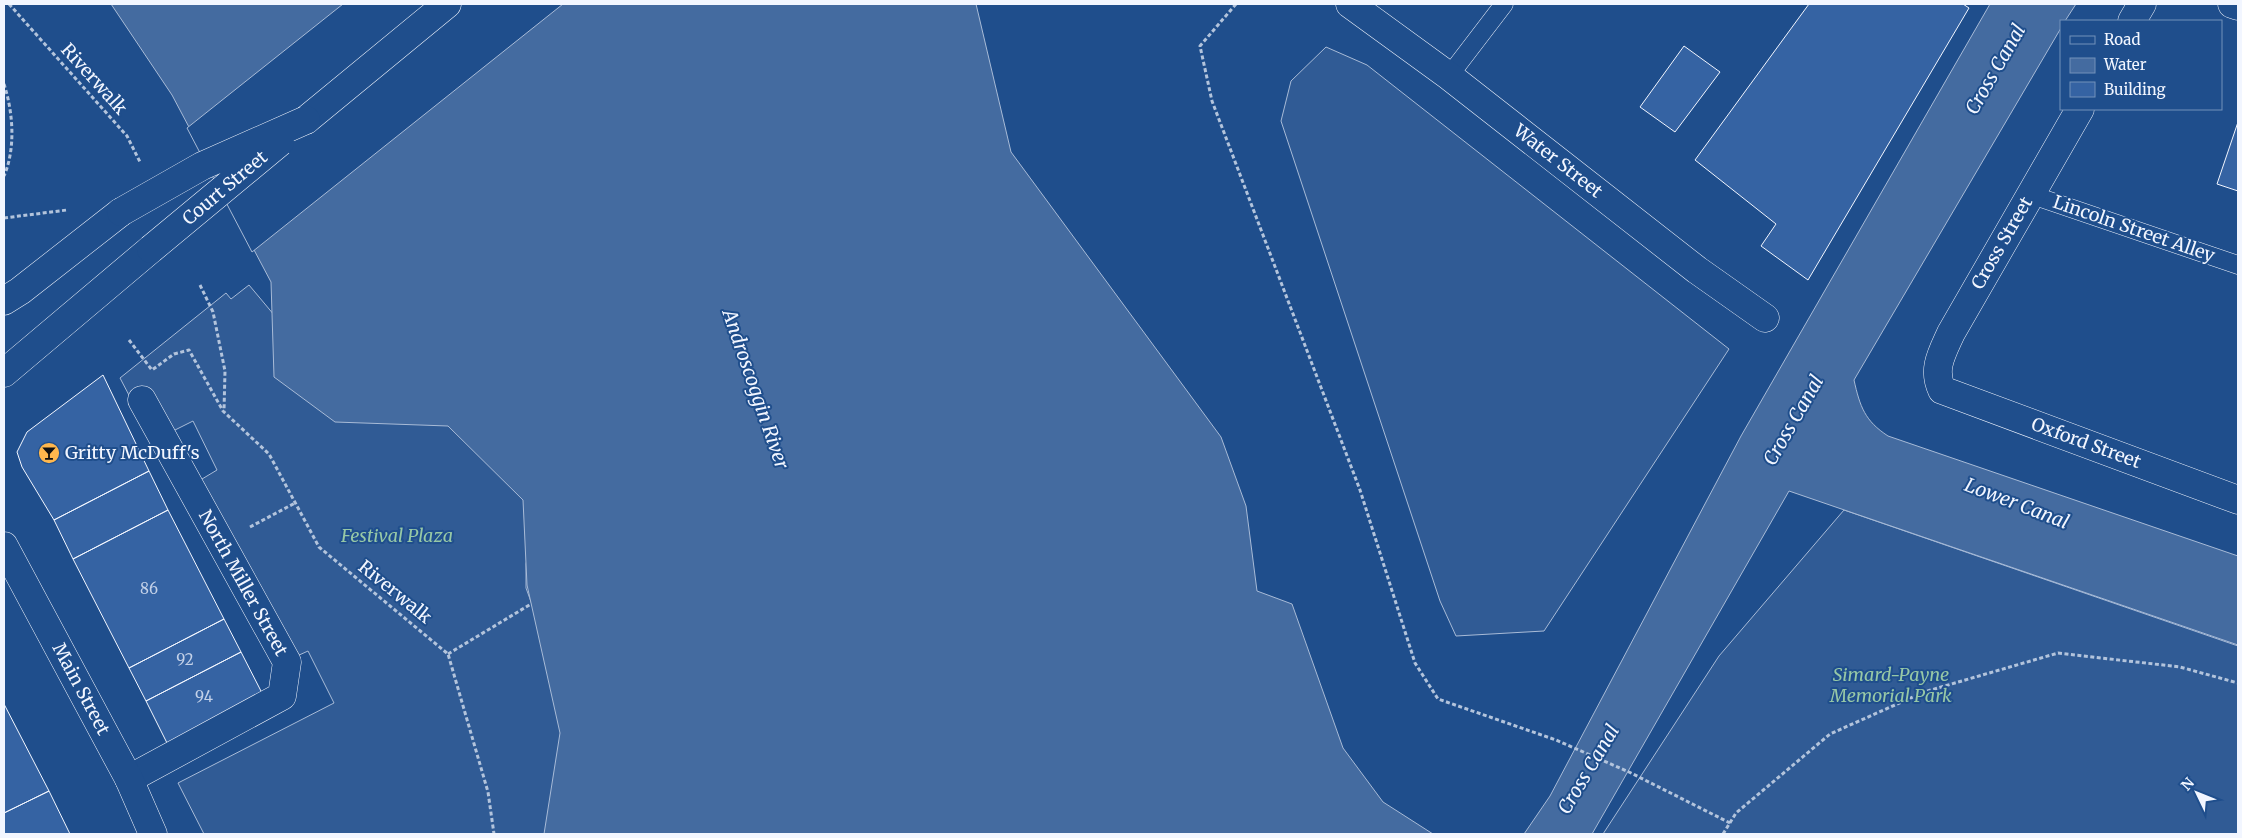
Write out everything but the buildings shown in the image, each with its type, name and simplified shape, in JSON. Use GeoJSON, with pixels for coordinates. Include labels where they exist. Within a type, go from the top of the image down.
{"type":"FeatureCollection","features":[{"type":"Feature","properties":{"kind":"main road","name":"Court Street"},"geometry":{"type":"LineString","coordinates":[[4,373],[447,4]]}},
{"type":"Feature","properties":{"kind":"main road","name":"Water Street"},"geometry":{"type":"LineString","coordinates":[[1352,4],[1449,76],[1697,270],[1765,318]]}},
{"type":"Feature","properties":{"kind":"main road"},"geometry":{"type":"LineString","coordinates":[[2133,20],[2142,4]]}},
{"type":"Feature","properties":{"kind":"main road"},"geometry":{"type":"LineString","coordinates":[[2232,4],[2238,6]]}},
{"type":"Feature","properties":{"kind":"main road","name":"Cross Street"},"geometry":{"type":"LineString","coordinates":[[1938,382],[1937,364],[1951,333],[2029,194],[2079,110]]}},
{"type":"Feature","properties":{"kind":"main road"},"geometry":{"type":"LineString","coordinates":[[4,301],[20,291],[121,212],[202,166],[306,120]]}},
{"type":"Feature","properties":{"kind":"main road","name":"Oxford Street"},"geometry":{"type":"LineString","coordinates":[[1938,382],[1942,390],[2238,500]]}},
{"type":"Feature","properties":{"kind":"main road","name":"North Miller Street"},"geometry":{"type":"LineString","coordinates":[[129,780],[282,696],[287,662],[142,400]]}},
{"type":"Feature","properties":{"kind":"main road","name":"Main Street"},"geometry":{"type":"LineString","coordinates":[[4,546],[129,780],[153,834]]}},
{"type":"Feature","properties":{"kind":"lane"},"geometry":{"type":"LineString","coordinates":[[1449,76],[1504,4]]}},
{"type":"Feature","properties":{"kind":"lane","name":"Lincoln Street Alley"},"geometry":{"type":"LineString","coordinates":[[2029,194],[2238,265]]}},
{"type":"Feature","properties":{"kind":"path","name":"Riverwalk"},"geometry":{"type":"LineString","coordinates":[[9,4],[127,136],[140,162]]}},
{"type":"Feature","properties":{"kind":"path"},"geometry":{"type":"LineString","coordinates":[[1236,4],[1200,46],[1212,101],[1360,490],[1415,663],[1438,699],[1556,740],[1628,772],[1730,823]]}},
{"type":"Feature","properties":{"kind":"path"},"geometry":{"type":"LineString","coordinates":[[4,84],[11,106],[10,161],[4,176]]}},
{"type":"Feature","properties":{"kind":"path"},"geometry":{"type":"LineString","coordinates":[[4,218],[60,210],[76,211]]}},
{"type":"Feature","properties":{"kind":"path"},"geometry":{"type":"LineString","coordinates":[[200,285],[213,312],[225,372],[224,412]]}},
{"type":"Feature","properties":{"kind":"path","name":"Riverwalk"},"geometry":{"type":"LineString","coordinates":[[129,340],[152,370],[174,354],[189,350],[224,412],[269,454],[318,547],[448,654]]}},
{"type":"Feature","properties":{"kind":"path"},"geometry":{"type":"LineString","coordinates":[[221,543],[295,503]]}},
{"type":"Feature","properties":{"kind":"path"},"geometry":{"type":"LineString","coordinates":[[494,834],[488,792],[448,654],[531,604]]}},
{"type":"Feature","properties":{"kind":"path"},"geometry":{"type":"LineString","coordinates":[[1723,834],[1736,813],[1830,734],[1924,692],[2058,653],[2180,667],[2238,683]]}},
{"type":"Feature","properties":{"kind":"shaded area"},"geometry":{"type":"Polygon","coordinates":[[[1326,47],[1367,65],[1729,349],[1544,631],[1456,636],[1440,601],[1281,121],[1291,81],[1326,47]]]}},
{"type":"Feature","properties":{"kind":"shaded area","name":"Festival Plaza"},"geometry":{"type":"Polygon","coordinates":[[[249,285],[290,334],[508,425],[532,532],[526,564],[526,588],[542,632],[566,653],[573,834],[204,834],[178,783],[334,703],[308,651],[297,656],[197,482],[217,470],[193,421],[153,441],[120,378],[226,293],[231,299],[249,285]]]}},
{"type":"Feature","properties":{"kind":"shaded area","name":"Simard-Payne Memorial Park"},"geometry":{"type":"Polygon","coordinates":[[[1844,510],[2238,646],[2238,834],[1603,834],[1719,656],[1844,510]]]}},
{"type":"Feature","properties":{"kind":"water","name":"Androscoggin River"},"geometry":{"type":"Polygon","coordinates":[[[111,4],[976,4],[1011,152],[1221,437],[1246,506],[1257,591],[1292,604],[1343,748],[1383,802],[1433,834],[544,834],[560,733],[527,585],[523,500],[448,426],[335,422],[274,377],[271,282],[172,95],[111,4]]]}},
{"type":"Feature","properties":{"kind":"water"},"geometry":{"type":"Polygon","coordinates":[[[1990,4],[2076,4],[2066,20],[2060,20],[2060,30],[1854,380],[1861,406],[1865,413],[1874,425],[1888,436],[2238,556],[2238,645],[1789,491],[1592,834],[1524,834],[1550,796],[1741,436],[1990,4]]]}},
{"type":"Feature","properties":{"kind":"pier"},"geometry":{"type":"Polygon","coordinates":[[[343,4],[563,4],[252,252],[187,128],[343,4]]]}},
{"type":"Feature","properties":{"kind":"place","name":"Gritty McDuff's"},"geometry":{"type":"Point","coordinates":[49,453]}},
{"type":"Feature","properties":{"kind":"water label","name":"Cross Canal"},"geometry":{"type":"Point","coordinates":[1995,69]}},
{"type":"Feature","properties":{"kind":"water label","name":"Cross Canal"},"geometry":{"type":"Point","coordinates":[1793,420]}},
{"type":"Feature","properties":{"kind":"water label","name":"Lower Canal"},"geometry":{"type":"Point","coordinates":[2017,503]}},
{"type":"Feature","properties":{"kind":"water label","name":"Cross Canal"},"geometry":{"type":"Point","coordinates":[1588,769]}}]}
